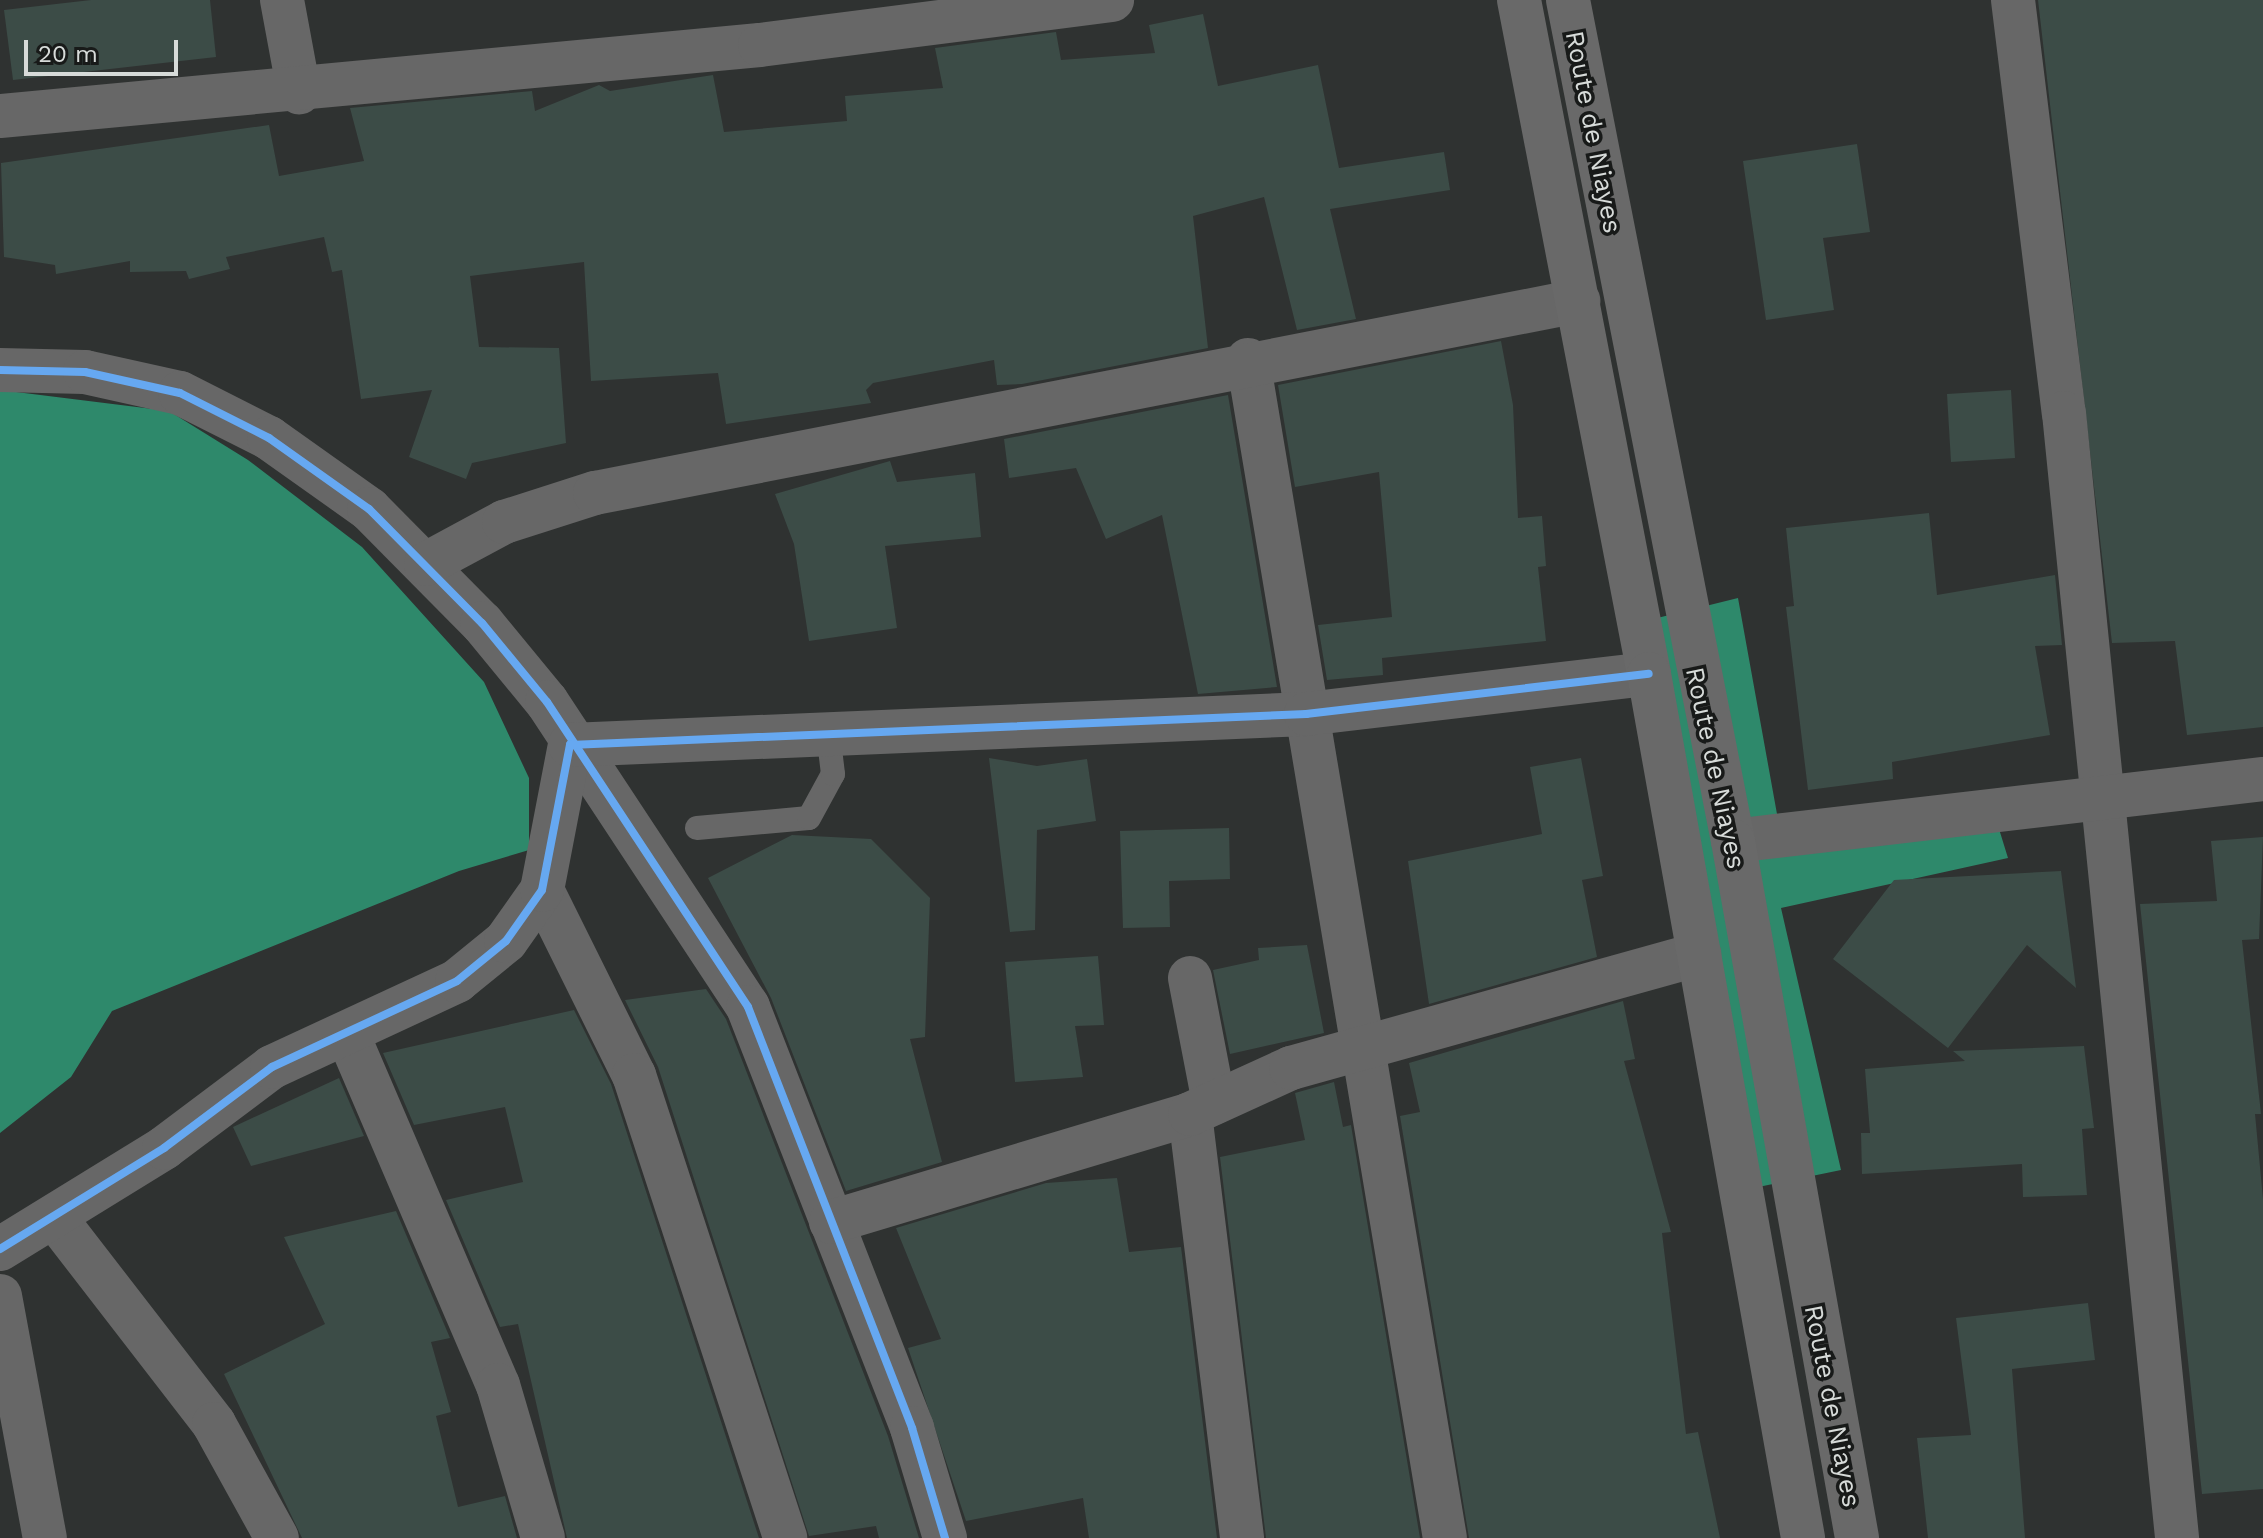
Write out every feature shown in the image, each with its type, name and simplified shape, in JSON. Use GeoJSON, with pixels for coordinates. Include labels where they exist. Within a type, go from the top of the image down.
{"type":"FeatureCollection","features":[{"type":"Feature","properties":{"kind":"main road","name":"Route de Niayes"},"geometry":{"type":"LineString","coordinates":[[1519,0],[1649,674],[1803,1538]]}},
{"type":"Feature","properties":{"kind":"main road","name":"Route de Niayes"},"geometry":{"type":"LineString","coordinates":[[1568,0],[1733,841],[1857,1538]]}},
{"type":"Feature","properties":{"kind":"street"},"geometry":{"type":"LineString","coordinates":[[282,0],[299,92]]}},
{"type":"Feature","properties":{"kind":"street"},"geometry":{"type":"LineString","coordinates":[[0,116],[299,92],[1112,0]]}},
{"type":"Feature","properties":{"kind":"street"},"geometry":{"type":"LineString","coordinates":[[2013,0],[2103,793],[2177,1538]]}},
{"type":"Feature","properties":{"kind":"street"},"geometry":{"type":"LineString","coordinates":[[426,564],[504,522],[595,493],[1248,360],[1578,301]]}},
{"type":"Feature","properties":{"kind":"street"},"geometry":{"type":"LineString","coordinates":[[1248,360],[1361,1054],[1445,1538]]}},
{"type":"Feature","properties":{"kind":"street"},"geometry":{"type":"LineString","coordinates":[[0,370],[85,372],[180,393],[323,474],[426,564],[547,702],[570,745],[726,966],[912,1428],[945,1538]]}},
{"type":"Feature","properties":{"kind":"street"},"geometry":{"type":"LineString","coordinates":[[570,745],[1306,714],[1649,674]]}},
{"type":"Feature","properties":{"kind":"street"},"geometry":{"type":"LineString","coordinates":[[0,1249],[55,1218],[272,1067],[457,981],[506,941],[542,890],[570,745]]}},
{"type":"Feature","properties":{"kind":"street"},"geometry":{"type":"LineString","coordinates":[[1733,841],[2103,793],[2263,779]]}},
{"type":"Feature","properties":{"kind":"street"},"geometry":{"type":"LineString","coordinates":[[542,890],[634,1075],[785,1538]]}},
{"type":"Feature","properties":{"kind":"street"},"geometry":{"type":"LineString","coordinates":[[831,1222],[1202,1108],[1277,1073],[1361,1054],[1699,954]]}},
{"type":"Feature","properties":{"kind":"street"},"geometry":{"type":"LineString","coordinates":[[1190,978],[1242,1538]]}},
{"type":"Feature","properties":{"kind":"street"},"geometry":{"type":"LineString","coordinates":[[347,1033],[498,1385],[543,1538]]}},
{"type":"Feature","properties":{"kind":"street"},"geometry":{"type":"LineString","coordinates":[[55,1218],[214,1424],[277,1538]]}},
{"type":"Feature","properties":{"kind":"street"},"geometry":{"type":"LineString","coordinates":[[0,1296],[45,1538]]}},
{"type":"Feature","properties":{"kind":"lane"},"geometry":{"type":"LineString","coordinates":[[697,828],[809,818],[833,774],[828,732]]}},
{"type":"Feature","properties":{"kind":"shaded area"},"geometry":{"type":"Polygon","coordinates":[[[0,390],[169,411],[248,460],[362,547],[484,682],[529,778],[529,850],[459,871],[112,1011],[71,1077],[0,1133],[0,390]]]}},
{"type":"Feature","properties":{"kind":"shaded area"},"geometry":{"type":"Polygon","coordinates":[[[1738,598],[1777,814],[1991,803],[2008,858],[1781,908],[1841,1170],[1725,1194],[1625,626],[1738,598]]]}},
{"type":"Feature","properties":{"kind":"building"},"geometry":{"type":"Polygon","coordinates":[[[91,0],[210,0],[216,57],[13,80],[4,10],[91,0]]]}},
{"type":"Feature","properties":{"kind":"building"},"geometry":{"type":"Polygon","coordinates":[[[2038,0],[2263,0],[2263,727],[2187,735],[2175,641],[2112,643],[2038,0]]]}},
{"type":"Feature","properties":{"kind":"building"},"geometry":{"type":"Polygon","coordinates":[[[1203,14],[1218,86],[1318,65],[1339,168],[1444,152],[1450,190],[1330,209],[1356,319],[1297,330],[1264,197],[1193,216],[1208,348],[1022,384],[997,385],[994,360],[873,383],[866,390],[871,403],[726,424],[718,373],[591,381],[584,262],[470,276],[479,347],[559,348],[566,443],[472,463],[466,479],[409,457],[432,390],[361,399],[342,270],[332,272],[324,237],[226,257],[230,269],[189,279],[186,271],[130,272],[130,261],[56,274],[55,265],[4,257],[1,163],[269,125],[279,176],[364,161],[350,108],[532,91],[535,111],[599,85],[610,91],[713,75],[724,132],[847,121],[845,96],[943,88],[935,48],[1056,32],[1061,60],[1155,53],[1149,25],[1203,14]]]}},
{"type":"Feature","properties":{"kind":"building"},"geometry":{"type":"Polygon","coordinates":[[[1857,144],[1870,232],[1823,238],[1834,310],[1766,320],[1743,161],[1857,144]]]}},
{"type":"Feature","properties":{"kind":"building"},"geometry":{"type":"Polygon","coordinates":[[[1501,341],[1513,405],[1518,518],[1542,516],[1546,566],[1538,567],[1546,641],[1382,658],[1383,675],[1327,680],[1318,625],[1392,617],[1379,472],[1295,487],[1278,385],[1501,341]]]}},
{"type":"Feature","properties":{"kind":"building"},"geometry":{"type":"Polygon","coordinates":[[[2011,390],[2015,458],[1951,462],[1947,394],[2011,390]]]}},
{"type":"Feature","properties":{"kind":"building"},"geometry":{"type":"Polygon","coordinates":[[[1228,395],[1277,687],[1198,694],[1162,515],[1106,539],[1076,468],[1009,478],[1004,439],[1228,395]]]}},
{"type":"Feature","properties":{"kind":"building"},"geometry":{"type":"Polygon","coordinates":[[[890,461],[897,482],[975,473],[981,537],[885,546],[897,628],[809,641],[794,544],[775,494],[890,461]]]}},
{"type":"Feature","properties":{"kind":"building"},"geometry":{"type":"Polygon","coordinates":[[[1929,513],[1937,595],[2055,575],[2062,645],[2035,646],[2050,735],[1892,762],[1893,779],[1808,790],[1786,607],[1794,606],[1786,528],[1929,513]]]}},
{"type":"Feature","properties":{"kind":"building"},"geometry":{"type":"Polygon","coordinates":[[[989,758],[1037,766],[1087,759],[1096,821],[1037,830],[1035,930],[1010,932],[989,758]]]}},
{"type":"Feature","properties":{"kind":"building"},"geometry":{"type":"Polygon","coordinates":[[[1581,758],[1603,876],[1582,880],[1597,957],[1429,1004],[1408,861],[1542,834],[1530,767],[1581,758]]]}},
{"type":"Feature","properties":{"kind":"building"},"geometry":{"type":"Polygon","coordinates":[[[1229,828],[1230,879],[1169,881],[1170,927],[1123,928],[1120,831],[1229,828]]]}},
{"type":"Feature","properties":{"kind":"building"},"geometry":{"type":"Polygon","coordinates":[[[792,835],[871,839],[930,898],[925,1037],[910,1039],[942,1162],[846,1191],[771,998],[708,878],[792,835]]]}},
{"type":"Feature","properties":{"kind":"building"},"geometry":{"type":"Polygon","coordinates":[[[2263,837],[2259,939],[2242,940],[2261,1114],[2255,1114],[2263,1199],[2263,1489],[2202,1494],[2140,904],[2217,901],[2211,841],[2263,837]]]}},
{"type":"Feature","properties":{"kind":"building"},"geometry":{"type":"Polygon","coordinates":[[[2061,871],[2076,988],[2027,945],[1948,1048],[1833,959],[1894,880],[2061,871]]]}},
{"type":"Feature","properties":{"kind":"building"},"geometry":{"type":"Polygon","coordinates":[[[1307,945],[1324,1033],[1230,1054],[1213,970],[1259,960],[1258,948],[1307,945]]]}},
{"type":"Feature","properties":{"kind":"building"},"geometry":{"type":"Polygon","coordinates":[[[1098,956],[1104,1025],[1075,1026],[1083,1077],[1015,1082],[1005,962],[1098,956]]]}},
{"type":"Feature","properties":{"kind":"building"},"geometry":{"type":"Polygon","coordinates":[[[706,989],[726,1019],[888,1436],[919,1538],[879,1538],[876,1526],[809,1536],[658,1067],[625,1000],[706,989]]]}},
{"type":"Feature","properties":{"kind":"building"},"geometry":{"type":"Polygon","coordinates":[[[1623,1001],[1635,1059],[1624,1061],[1671,1232],[1662,1233],[1686,1434],[1698,1432],[1720,1538],[1469,1538],[1400,1116],[1420,1112],[1409,1063],[1623,1001]]]}},
{"type":"Feature","properties":{"kind":"building"},"geometry":{"type":"Polygon","coordinates":[[[574,1010],[611,1084],[759,1538],[567,1538],[518,1324],[500,1327],[446,1200],[523,1182],[505,1107],[414,1125],[383,1053],[574,1010]]]}},
{"type":"Feature","properties":{"kind":"building"},"geometry":{"type":"Polygon","coordinates":[[[2084,1046],[2094,1128],[2082,1129],[2087,1195],[2023,1197],[2022,1164],[1862,1174],[1861,1133],[1870,1133],[1865,1069],[1965,1061],[1953,1051],[2084,1046]]]}},
{"type":"Feature","properties":{"kind":"building"},"geometry":{"type":"Polygon","coordinates":[[[339,1078],[364,1136],[251,1166],[233,1127],[339,1078]]]}},
{"type":"Feature","properties":{"kind":"building"},"geometry":{"type":"Polygon","coordinates":[[[1334,1082],[1343,1127],[1351,1125],[1420,1538],[1266,1538],[1220,1157],[1305,1140],[1295,1093],[1334,1082]]]}},
{"type":"Feature","properties":{"kind":"building"},"geometry":{"type":"Polygon","coordinates":[[[1117,1178],[1129,1252],[1181,1247],[1217,1538],[1089,1538],[1083,1498],[966,1521],[908,1348],[941,1339],[896,1228],[1046,1183],[1117,1178]]]}},
{"type":"Feature","properties":{"kind":"building"},"geometry":{"type":"Polygon","coordinates":[[[396,1211],[450,1338],[431,1342],[451,1412],[436,1416],[458,1507],[505,1496],[517,1538],[302,1538],[224,1374],[325,1324],[284,1237],[396,1211]]]}},
{"type":"Feature","properties":{"kind":"building"},"geometry":{"type":"Polygon","coordinates":[[[2088,1303],[2095,1360],[2012,1369],[2025,1538],[1928,1538],[1917,1438],[1971,1435],[1956,1318],[2088,1303]]]}},
{"type":"Feature","properties":{"kind":"cycle path"},"geometry":{"type":"LineString","coordinates":[[0,370],[85,372],[180,393],[269,438],[369,509],[482,623],[547,702],[748,1007],[912,1428],[945,1538]]}},
{"type":"Feature","properties":{"kind":"cycle path"},"geometry":{"type":"LineString","coordinates":[[0,1249],[164,1148],[272,1067],[457,981],[506,941],[542,890],[570,745],[1306,714],[1649,674]]}}]}
